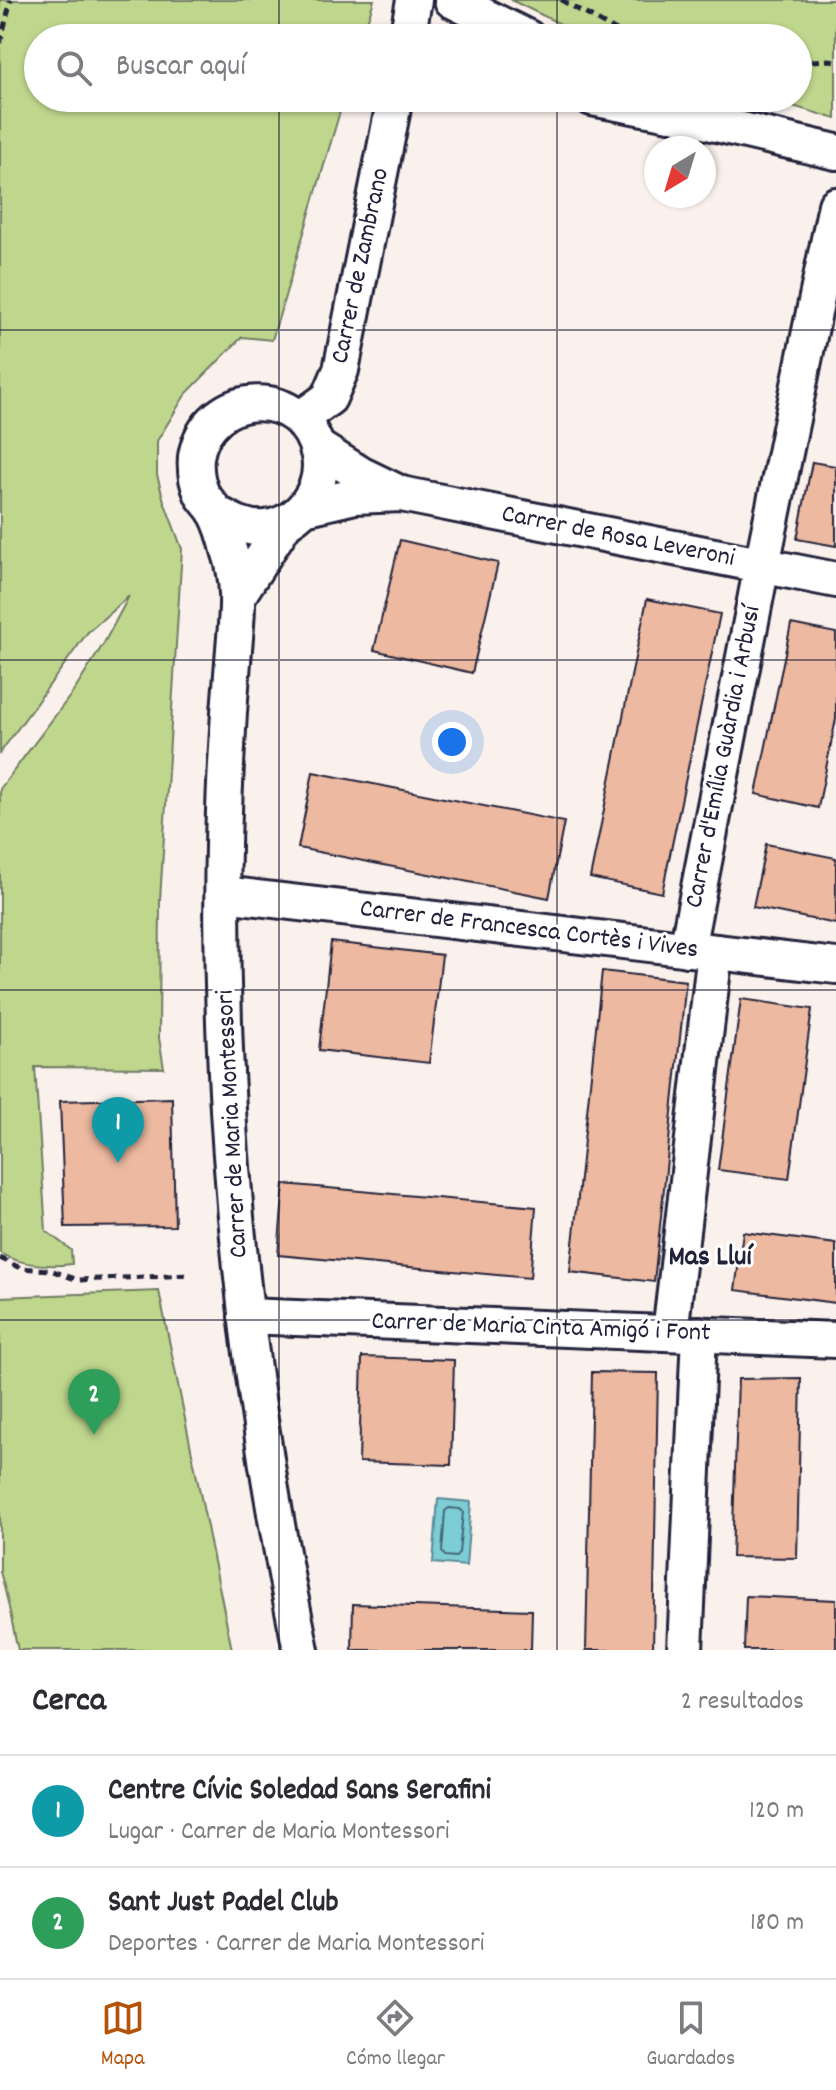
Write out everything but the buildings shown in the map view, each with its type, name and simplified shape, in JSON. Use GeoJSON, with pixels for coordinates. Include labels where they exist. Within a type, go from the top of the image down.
{"type":"FeatureCollection","features":[{"type":"Feature","properties":{"kind":"street"},"geometry":{"type":"LineString","coordinates":[[410,24],[414,0]]}},
{"type":"Feature","properties":{"kind":"street"},"geometry":{"type":"LineString","coordinates":[[452,0],[500,24]]}},
{"type":"Feature","properties":{"kind":"street","name":"Carrer de Zambrano"},"geometry":{"type":"LineString","coordinates":[[309,433],[341,370],[392,112]]}},
{"type":"Feature","properties":{"kind":"street"},"geometry":{"type":"LineString","coordinates":[[662,112],[836,152]]}},
{"type":"Feature","properties":{"kind":"street"},"geometry":{"type":"LineString","coordinates":[[674,112],[682,116]]}},
{"type":"Feature","properties":{"kind":"street","name":"Carrer d'Emília Guàrdia i Arbusí"},"geometry":{"type":"LineString","coordinates":[[685,1650],[684,1334],[701,951],[762,565],[836,205]]}},
{"type":"Feature","properties":{"kind":"street"},"geometry":{"type":"LineString","coordinates":[[259,402],[282,406],[309,433],[321,466],[317,488],[295,516],[264,529],[239,525],[215,512],[202,494],[196,473],[197,454],[205,432],[219,417],[237,406],[259,402]]}},
{"type":"Feature","properties":{"kind":"street","name":"Carrer de Rosa Leveroni"},"geometry":{"type":"LineString","coordinates":[[309,433],[360,474],[401,494]]}},
{"type":"Feature","properties":{"kind":"street","name":"Carrer de Rosa Leveroni"},"geometry":{"type":"LineString","coordinates":[[295,516],[355,496],[401,494],[836,580]]}},
{"type":"Feature","properties":{"kind":"street","name":"Carrer de Maria Montessori"},"geometry":{"type":"LineString","coordinates":[[215,512],[231,554],[239,594],[228,716],[223,894],[226,1055],[235,1202],[246,1316],[269,1481],[301,1650]]}},
{"type":"Feature","properties":{"kind":"street","name":"Carrer de Maria Montessori"},"geometry":{"type":"LineString","coordinates":[[239,594],[295,516]]}},
{"type":"Feature","properties":{"kind":"street","name":"Carrer de Francesca Cortès i Vives"},"geometry":{"type":"LineString","coordinates":[[223,894],[836,966]]}},
{"type":"Feature","properties":{"kind":"street","name":"Carrer de Maria Cinta Amigó i Font"},"geometry":{"type":"LineString","coordinates":[[246,1316],[836,1340]]}},
{"type":"Feature","properties":{"kind":"path"},"geometry":{"type":"LineString","coordinates":[[0,43],[11,0]]}},
{"type":"Feature","properties":{"kind":"path"},"geometry":{"type":"LineString","coordinates":[[561,0],[603,24]]}},
{"type":"Feature","properties":{"kind":"path"},"geometry":{"type":"LineString","coordinates":[[812,61],[836,61]]}},
{"type":"Feature","properties":{"kind":"path"},"geometry":{"type":"LineString","coordinates":[[0,1258],[20,1268],[50,1270],[78,1280],[191,1275]]}},
{"type":"Feature","properties":{"kind":"green space"},"geometry":{"type":"Polygon","coordinates":[[[0,0],[374,0],[366,24],[24,24],[24,112],[340,112],[272,340],[242,337],[185,395],[157,441],[157,475],[182,549],[160,900],[159,1038],[164,1068],[35,1067],[46,1231],[71,1250],[72,1264],[25,1263],[0,1253],[0,789],[76,688],[129,596],[88,632],[0,753],[0,0]]]}},
{"type":"Feature","properties":{"kind":"green space"},"geometry":{"type":"Polygon","coordinates":[[[511,0],[836,0],[836,119],[812,112],[812,24],[560,24],[511,0]]]}},
{"type":"Feature","properties":{"kind":"green space"},"geometry":{"type":"Polygon","coordinates":[[[159,1291],[232,1650],[18,1650],[0,1572],[0,1297],[159,1291]]]}},
{"type":"Feature","properties":{"kind":"water"},"geometry":{"type":"Polygon","coordinates":[[[438,1499],[471,1502],[466,1566],[433,1563],[438,1499]]]}},
{"type":"Feature","properties":{"kind":"place","name":"Centre Cívic Soledad Sans Serafini"},"geometry":{"type":"Point","coordinates":[118,1163]}},
{"type":"Feature","properties":{"kind":"place","name":"Sant Just Padel Club"},"geometry":{"type":"Point","coordinates":[94,1435]}},
{"type":"Feature","properties":{"kind":"district","name":"Mas Lluí"},"geometry":{"type":"Point","coordinates":[710,1259]}}]}
